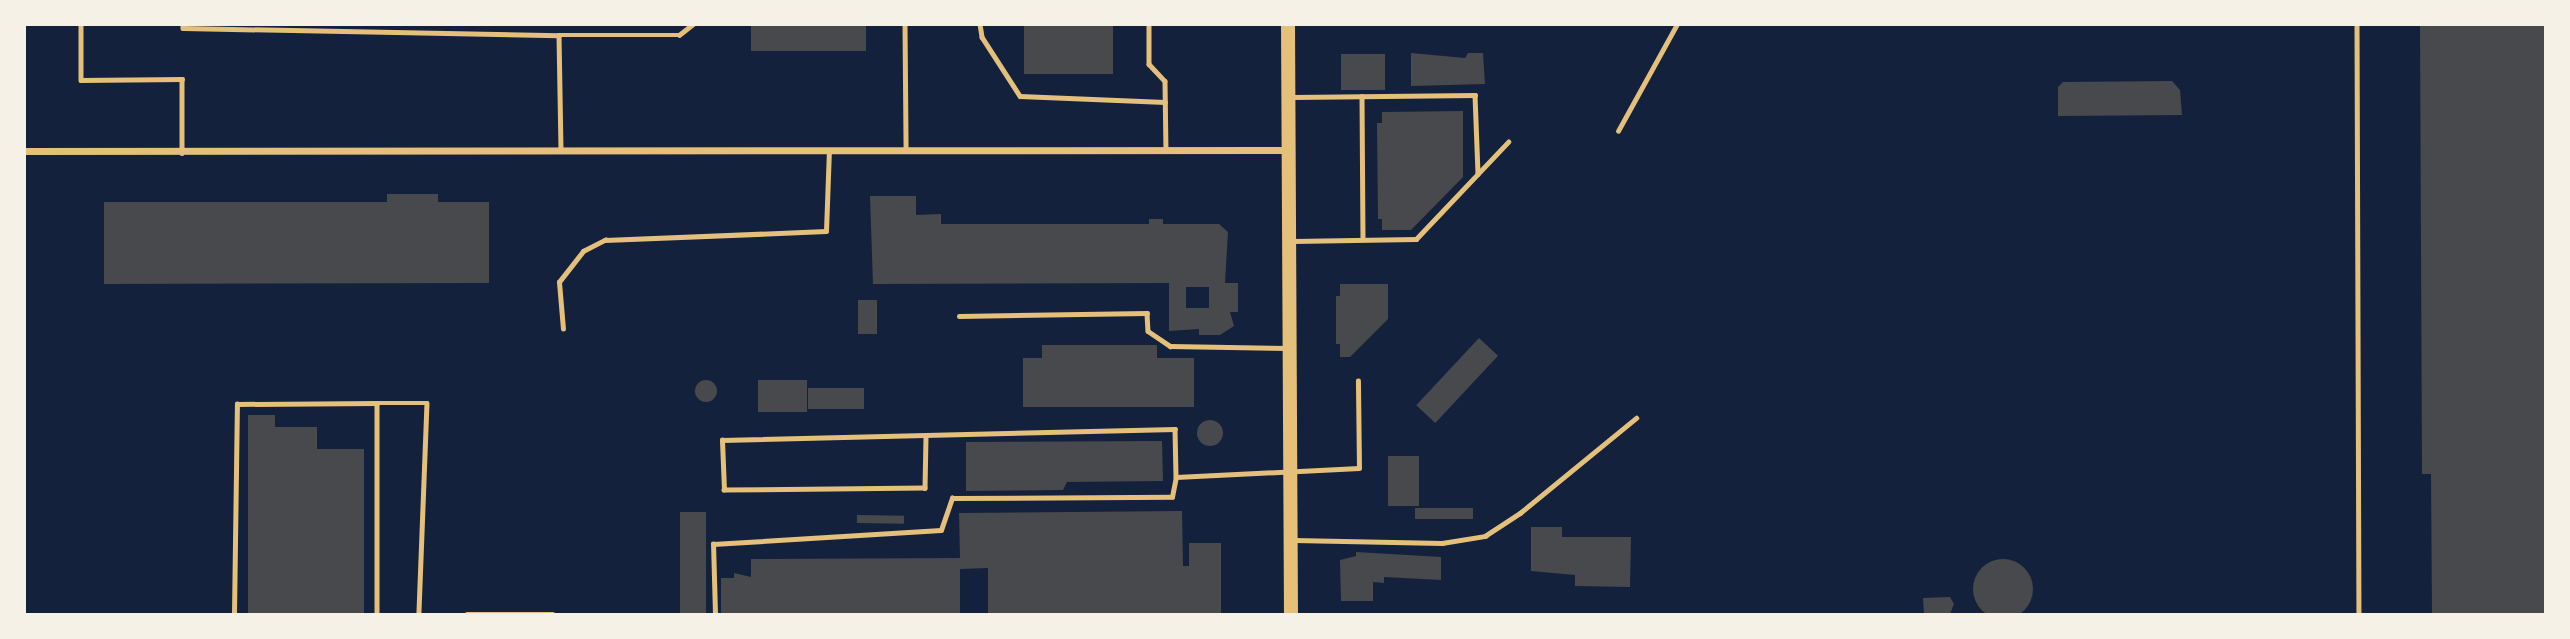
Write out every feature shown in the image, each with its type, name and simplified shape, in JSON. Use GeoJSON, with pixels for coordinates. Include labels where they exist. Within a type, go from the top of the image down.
{"type":"FeatureCollection","features":[{"type":"Feature","properties":{"kind":"main road"},"geometry":{"type":"LineString","coordinates":[[1288,24],[1291,614]]}},
{"type":"Feature","properties":{"kind":"street"},"geometry":{"type":"LineString","coordinates":[[24,151],[182,153],[1288,150]]}},
{"type":"Feature","properties":{"kind":"lane"},"geometry":{"type":"LineString","coordinates":[[81,24],[81,80],[182,79],[182,153]]}},
{"type":"Feature","properties":{"kind":"lane"},"geometry":{"type":"LineString","coordinates":[[183,24],[183,28],[559,35],[679,35],[693,24]]}},
{"type":"Feature","properties":{"kind":"lane"},"geometry":{"type":"LineString","coordinates":[[905,24],[906,151]]}},
{"type":"Feature","properties":{"kind":"lane"},"geometry":{"type":"LineString","coordinates":[[980,24],[982,37],[1020,96],[1165,102]]}},
{"type":"Feature","properties":{"kind":"lane"},"geometry":{"type":"LineString","coordinates":[[1149,24],[1149,64],[1165,80],[1166,150]]}},
{"type":"Feature","properties":{"kind":"lane"},"geometry":{"type":"LineString","coordinates":[[1618,131],[1677,24]]}},
{"type":"Feature","properties":{"kind":"lane"},"geometry":{"type":"LineString","coordinates":[[2357,24],[2359,614]]}},
{"type":"Feature","properties":{"kind":"lane"},"geometry":{"type":"LineString","coordinates":[[559,35],[561,152]]}},
{"type":"Feature","properties":{"kind":"lane"},"geometry":{"type":"LineString","coordinates":[[1288,97],[1475,95],[1478,174]]}},
{"type":"Feature","properties":{"kind":"lane"},"geometry":{"type":"LineString","coordinates":[[1362,96],[1363,239]]}},
{"type":"Feature","properties":{"kind":"lane"},"geometry":{"type":"LineString","coordinates":[[1289,242],[1416,239],[1508,142]]}},
{"type":"Feature","properties":{"kind":"lane"},"geometry":{"type":"LineString","coordinates":[[563,329],[559,282],[583,251],[605,240],[826,231],[830,151]]}},
{"type":"Feature","properties":{"kind":"lane"},"geometry":{"type":"LineString","coordinates":[[958,316],[1147,313],[1148,331],[1170,346],[1289,348]]}},
{"type":"Feature","properties":{"kind":"lane"},"geometry":{"type":"LineString","coordinates":[[1176,477],[1290,469],[1359,468],[1359,381]]}},
{"type":"Feature","properties":{"kind":"lane"},"geometry":{"type":"LineString","coordinates":[[377,402],[377,614]]}},
{"type":"Feature","properties":{"kind":"lane"},"geometry":{"type":"LineString","coordinates":[[234,614],[237,404],[428,402],[419,614]]}},
{"type":"Feature","properties":{"kind":"lane"},"geometry":{"type":"LineString","coordinates":[[1290,540],[1442,542],[1485,536],[1520,513],[1636,418]]}},
{"type":"Feature","properties":{"kind":"lane"},"geometry":{"type":"LineString","coordinates":[[715,614],[713,544],[941,530],[951,498],[1172,497],[1176,477],[1175,429],[722,440],[724,490],[925,488],[926,437]]}},
{"type":"Feature","properties":{"kind":"lane"},"geometry":{"type":"LineString","coordinates":[[467,614],[553,614]]}},
{"type":"Feature","properties":{"kind":"building"},"geometry":{"type":"Polygon","coordinates":[[[751,24],[866,24],[866,51],[751,51],[751,24]]]}},
{"type":"Feature","properties":{"kind":"building"},"geometry":{"type":"Polygon","coordinates":[[[1024,24],[1113,24],[1113,74],[1024,74],[1024,24]]]}},
{"type":"Feature","properties":{"kind":"building"},"geometry":{"type":"Polygon","coordinates":[[[2420,24],[2546,24],[2546,614],[2432,614],[2431,474],[2422,474],[2420,24]]]}},
{"type":"Feature","properties":{"kind":"building"},"geometry":{"type":"Polygon","coordinates":[[[1411,53],[1465,58],[1468,53],[1483,53],[1485,84],[1411,86],[1411,53]]]}},
{"type":"Feature","properties":{"kind":"building"},"geometry":{"type":"Polygon","coordinates":[[[1341,54],[1385,54],[1385,90],[1341,90],[1341,54]]]}},
{"type":"Feature","properties":{"kind":"building"},"geometry":{"type":"Polygon","coordinates":[[[2172,81],[2180,90],[2182,115],[2058,116],[2058,87],[2063,82],[2172,81]]]}},
{"type":"Feature","properties":{"kind":"building"},"geometry":{"type":"Polygon","coordinates":[[[1463,111],[1463,177],[1411,230],[1382,230],[1382,219],[1378,219],[1377,123],[1382,123],[1382,112],[1463,111]]]}},
{"type":"Feature","properties":{"kind":"building"},"geometry":{"type":"Polygon","coordinates":[[[387,194],[438,194],[438,202],[489,202],[489,283],[104,284],[104,202],[387,202],[387,194]]]}},
{"type":"Feature","properties":{"kind":"building"},"geometry":{"type":"Polygon","coordinates":[[[870,196],[916,196],[916,215],[941,214],[941,224],[1149,224],[1149,219],[1163,219],[1163,224],[1219,224],[1228,232],[1225,283],[1238,283],[1238,312],[1230,312],[1234,326],[1220,335],[1199,335],[1199,329],[1169,331],[1169,283],[873,284],[870,196]],[[1186,287],[1186,308],[1209,308],[1209,287],[1186,287]]]}},
{"type":"Feature","properties":{"kind":"building"},"geometry":{"type":"Polygon","coordinates":[[[1340,284],[1388,284],[1388,319],[1350,357],[1340,357],[1340,344],[1336,344],[1336,296],[1340,296],[1340,284]]]}},
{"type":"Feature","properties":{"kind":"building"},"geometry":{"type":"Polygon","coordinates":[[[858,300],[877,300],[877,334],[858,334],[858,300]]]}},
{"type":"Feature","properties":{"kind":"building"},"geometry":{"type":"Polygon","coordinates":[[[1479,338],[1498,356],[1435,423],[1416,405],[1479,338]]]}},
{"type":"Feature","properties":{"kind":"building"},"geometry":{"type":"Polygon","coordinates":[[[1042,345],[1157,345],[1157,358],[1194,358],[1194,407],[1023,407],[1023,358],[1042,358],[1042,345]]]}},
{"type":"Feature","properties":{"kind":"building"},"geometry":{"type":"Polygon","coordinates":[[[706,380],[714,383],[717,391],[714,399],[706,402],[698,399],[695,391],[698,383],[706,380]]]}},
{"type":"Feature","properties":{"kind":"building"},"geometry":{"type":"Polygon","coordinates":[[[758,380],[807,380],[807,412],[758,412],[758,380]]]}},
{"type":"Feature","properties":{"kind":"building"},"geometry":{"type":"Polygon","coordinates":[[[808,388],[864,388],[864,409],[808,409],[808,388]]]}},
{"type":"Feature","properties":{"kind":"building"},"geometry":{"type":"Polygon","coordinates":[[[248,415],[275,415],[275,427],[317,427],[317,449],[364,449],[364,614],[248,614],[248,415]]]}},
{"type":"Feature","properties":{"kind":"building"},"geometry":{"type":"Polygon","coordinates":[[[1210,420],[1220,423],[1223,433],[1220,443],[1210,446],[1200,443],[1197,433],[1200,423],[1210,420]]]}},
{"type":"Feature","properties":{"kind":"building"},"geometry":{"type":"Polygon","coordinates":[[[1162,441],[1163,481],[1067,482],[1063,490],[966,491],[966,442],[1162,441]]]}},
{"type":"Feature","properties":{"kind":"building"},"geometry":{"type":"Polygon","coordinates":[[[1388,456],[1419,456],[1419,506],[1388,506],[1388,456]]]}},
{"type":"Feature","properties":{"kind":"building"},"geometry":{"type":"Polygon","coordinates":[[[1415,508],[1473,508],[1473,519],[1415,519],[1415,508]]]}},
{"type":"Feature","properties":{"kind":"building"},"geometry":{"type":"Polygon","coordinates":[[[1182,511],[1183,566],[1189,566],[1189,543],[1221,543],[1221,614],[988,614],[988,568],[960,569],[960,614],[721,614],[721,578],[734,578],[734,573],[751,577],[751,559],[960,558],[959,513],[1182,511]]]}},
{"type":"Feature","properties":{"kind":"building"},"geometry":{"type":"Polygon","coordinates":[[[680,512],[706,512],[706,614],[680,614],[680,512]]]}},
{"type":"Feature","properties":{"kind":"building"},"geometry":{"type":"Polygon","coordinates":[[[857,515],[904,516],[904,524],[857,523],[857,515]]]}},
{"type":"Feature","properties":{"kind":"building"},"geometry":{"type":"Polygon","coordinates":[[[1531,527],[1562,527],[1562,537],[1631,537],[1630,587],[1575,586],[1575,575],[1531,571],[1531,527]]]}},
{"type":"Feature","properties":{"kind":"building"},"geometry":{"type":"Polygon","coordinates":[[[1356,552],[1441,557],[1441,580],[1384,577],[1384,583],[1373,582],[1373,601],[1341,601],[1340,560],[1356,556],[1356,552]]]}},
{"type":"Feature","properties":{"kind":"building"},"geometry":{"type":"Polygon","coordinates":[[[1997,559],[2009,559],[2028,572],[2033,589],[2031,601],[2020,614],[2009,619],[1997,619],[1978,606],[1973,595],[1973,583],[1986,564],[1997,559]]]}},
{"type":"Feature","properties":{"kind":"building"},"geometry":{"type":"Polygon","coordinates":[[[1950,597],[1954,604],[1950,614],[1924,614],[1923,598],[1950,597]]]}}]}
